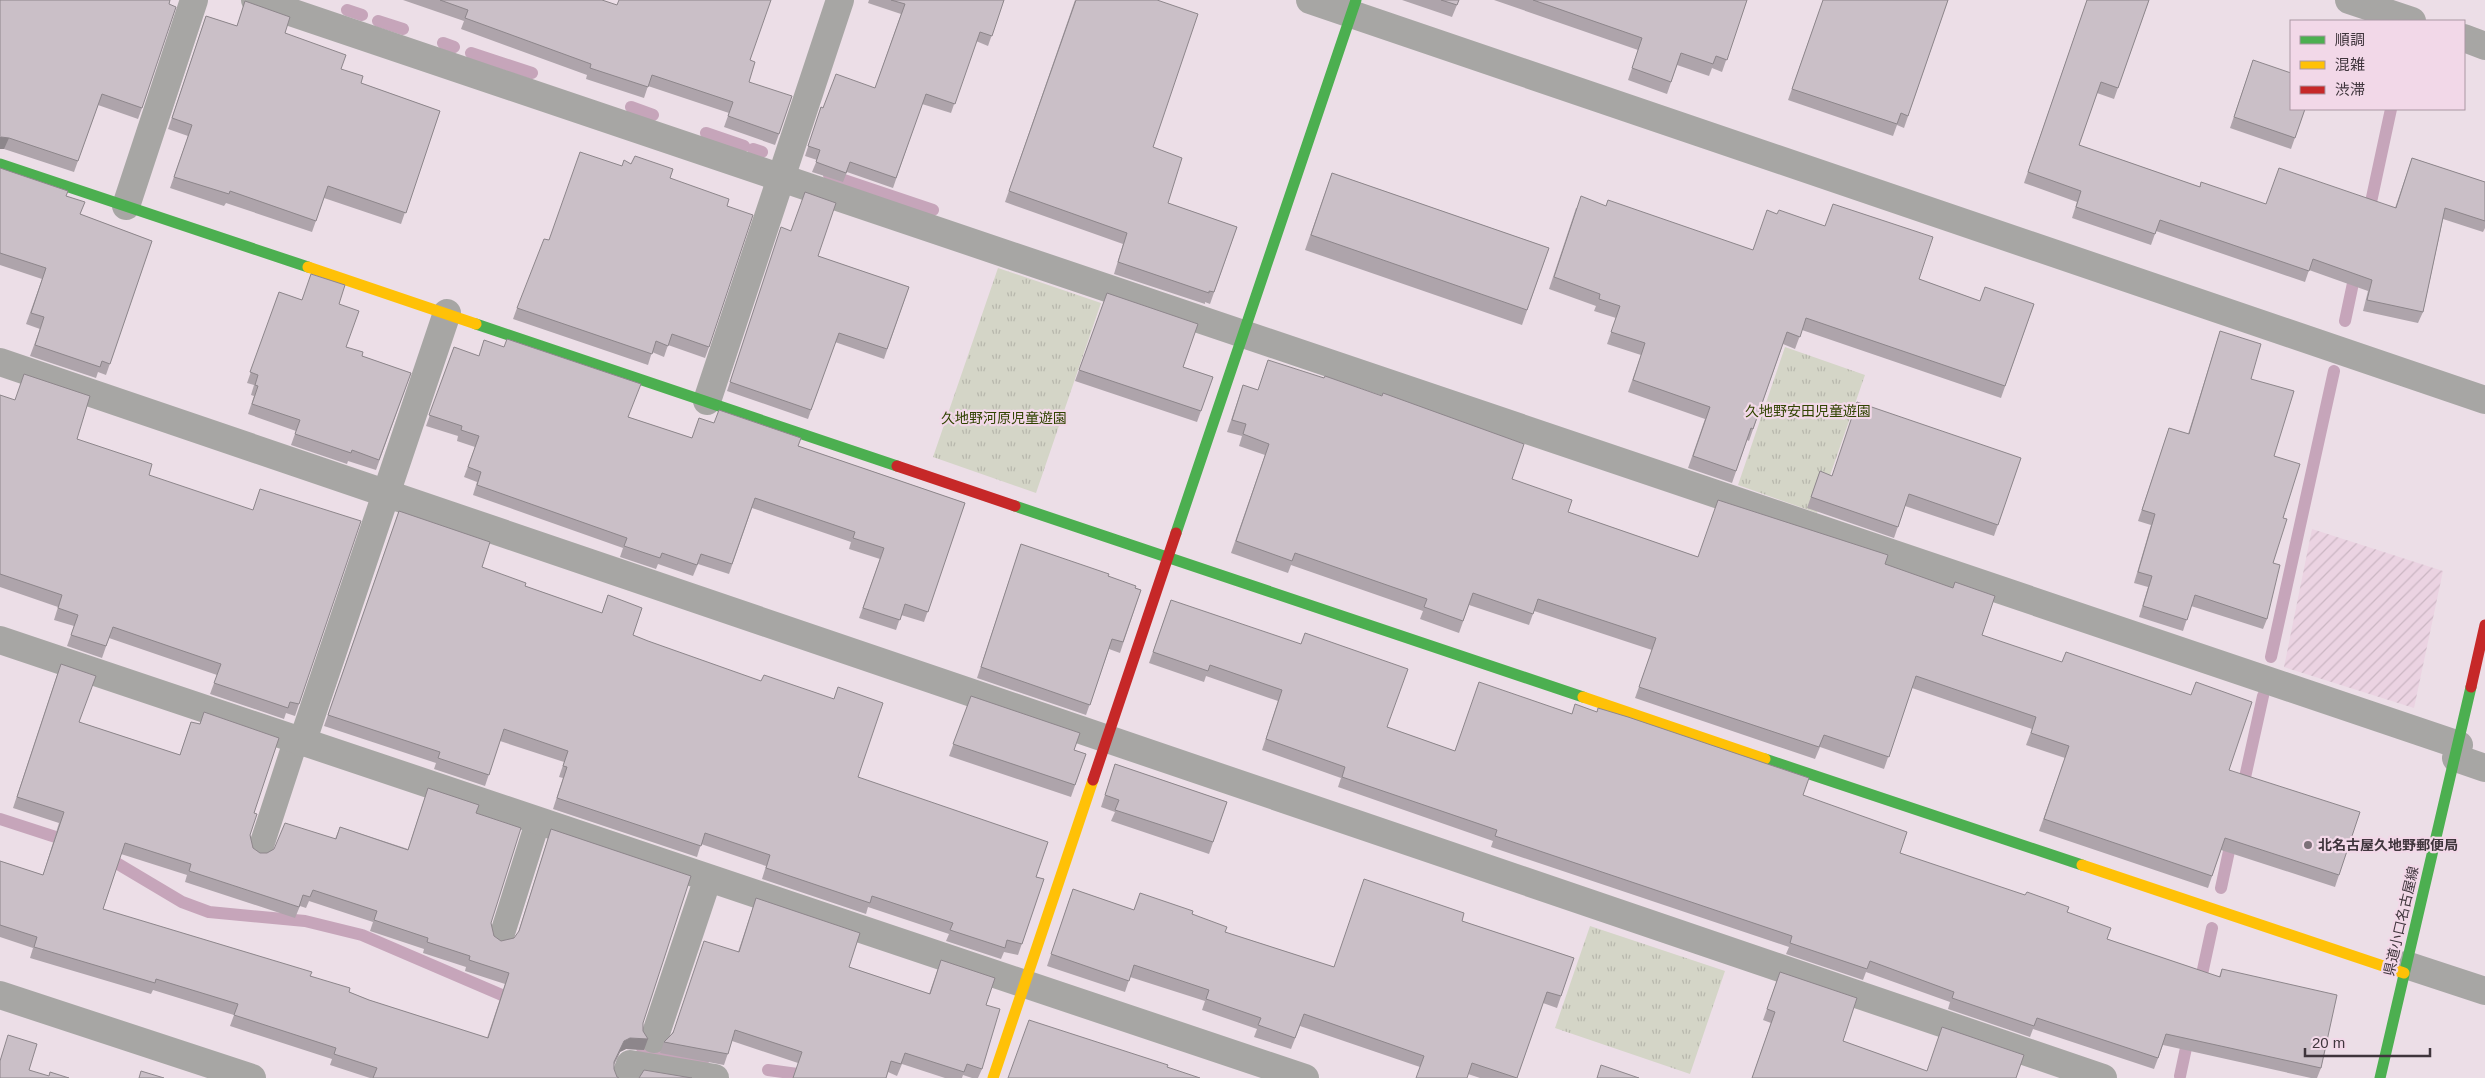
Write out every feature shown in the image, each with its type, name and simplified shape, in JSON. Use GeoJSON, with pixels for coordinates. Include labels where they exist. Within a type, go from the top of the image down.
{"type":"FeatureCollection","features":[{"type":"Feature","properties":{"kind":"street"},"geometry":{"type":"LineString","coordinates":[[126,206],[194,0]]}},
{"type":"Feature","properties":{"kind":"street"},"geometry":{"type":"LineString","coordinates":[[255,0],[1242,334],[2457,752],[2485,768]]}},
{"type":"Feature","properties":{"kind":"street"},"geometry":{"type":"LineString","coordinates":[[707,401],[840,0]]}},
{"type":"Feature","properties":{"kind":"street"},"geometry":{"type":"LineString","coordinates":[[1310,0],[1353,7],[2485,400]]}},
{"type":"Feature","properties":{"kind":"street"},"geometry":{"type":"LineString","coordinates":[[2349,0],[2409,20]]}},
{"type":"Feature","properties":{"kind":"street"},"geometry":{"type":"LineString","coordinates":[[993,1078],[1353,7]]}},
{"type":"Feature","properties":{"kind":"street"},"geometry":{"type":"LineString","coordinates":[[2465,38],[2485,46]]}},
{"type":"Feature","properties":{"kind":"street"},"geometry":{"type":"LineString","coordinates":[[0,164],[447,313],[1167,558],[2405,969],[2485,991]]}},
{"type":"Feature","properties":{"kind":"street"},"geometry":{"type":"LineString","coordinates":[[299,741],[387,494],[447,313]]}},
{"type":"Feature","properties":{"kind":"street"},"geometry":{"type":"LineString","coordinates":[[0,362],[2103,1078]]}},
{"type":"Feature","properties":{"kind":"street","name":"県道小口名古屋線"},"geometry":{"type":"LineString","coordinates":[[2380,1078],[2485,625]]}},
{"type":"Feature","properties":{"kind":"street"},"geometry":{"type":"LineString","coordinates":[[0,640],[1305,1078]]}},
{"type":"Feature","properties":{"kind":"street"},"geometry":{"type":"LineString","coordinates":[[654,1039],[708,878]]}},
{"type":"Feature","properties":{"kind":"street"},"geometry":{"type":"LineString","coordinates":[[0,995],[252,1078]]}},
{"type":"Feature","properties":{"kind":"street"},"geometry":{"type":"LineString","coordinates":[[625,1078],[630,1064],[715,1078]]}},
{"type":"Feature","properties":{"kind":"lane"},"geometry":{"type":"LineString","coordinates":[[260,850],[299,741]]}},
{"type":"Feature","properties":{"kind":"lane"},"geometry":{"type":"LineString","coordinates":[[501,938],[538,822]]}},
{"type":"Feature","properties":{"kind":"shaded area"},"geometry":{"type":"Polygon","coordinates":[[[2312,529],[2443,571],[2414,708],[2284,667],[2312,529]]]}},
{"type":"Feature","properties":{"kind":"green space","name":"久地野河原児童遊園"},"geometry":{"type":"Polygon","coordinates":[[[998,268],[1101,303],[1036,493],[933,457],[998,268]]]}},
{"type":"Feature","properties":{"kind":"green space","name":"久地野安田児童遊園"},"geometry":{"type":"Polygon","coordinates":[[[1785,347],[1865,375],[1817,513],[1738,485],[1785,347]]]}},
{"type":"Feature","properties":{"kind":"green space"},"geometry":{"type":"Polygon","coordinates":[[[1590,926],[1725,971],[1690,1074],[1555,1028],[1590,926]]]}},
{"type":"Feature","properties":{"kind":"building"},"geometry":{"type":"Polygon","coordinates":[[[0,0],[170,0],[169,4],[176,7],[142,108],[102,94],[78,161],[9,138],[0,138],[0,0]]]}},
{"type":"Feature","properties":{"kind":"building"},"geometry":{"type":"Polygon","coordinates":[[[440,0],[602,0],[617,5],[619,0],[771,0],[750,60],[755,62],[749,82],[792,96],[779,134],[728,116],[733,102],[652,75],[648,87],[590,68],[591,64],[465,18],[468,10],[440,0]]]}},
{"type":"Feature","properties":{"kind":"building"},"geometry":{"type":"Polygon","coordinates":[[[891,0],[1004,0],[992,36],[980,32],[955,104],[926,94],[896,178],[850,162],[846,173],[816,162],[820,150],[808,146],[821,107],[823,108],[836,74],[875,88],[905,4],[891,0]]]}},
{"type":"Feature","properties":{"kind":"building"},"geometry":{"type":"Polygon","coordinates":[[[1076,0],[1157,0],[1198,14],[1153,147],[1182,158],[1168,203],[1237,227],[1214,292],[1209,291],[1209,293],[1118,262],[1127,233],[1009,191],[1076,0]]]}},
{"type":"Feature","properties":{"kind":"building"},"geometry":{"type":"Polygon","coordinates":[[[1441,0],[1459,0],[1457,5],[1441,0]]]}},
{"type":"Feature","properties":{"kind":"building"},"geometry":{"type":"Polygon","coordinates":[[[1533,0],[1747,0],[1727,60],[1716,56],[1713,64],[1681,53],[1671,82],[1632,68],[1642,38],[1533,0]]]}},
{"type":"Feature","properties":{"kind":"building"},"geometry":{"type":"Polygon","coordinates":[[[1823,0],[1948,0],[1908,116],[1901,113],[1897,124],[1792,89],[1823,0]]]}},
{"type":"Feature","properties":{"kind":"building"},"geometry":{"type":"Polygon","coordinates":[[[2087,0],[2149,0],[2118,88],[2101,82],[2079,145],[2200,187],[2201,182],[2266,204],[2279,168],[2396,208],[2412,158],[2485,182],[2485,221],[2445,208],[2423,312],[2367,300],[2372,280],[2313,259],[2309,271],[2160,220],[2155,234],[2076,207],[2081,191],[2028,172],[2087,0]]]}},
{"type":"Feature","properties":{"kind":"building"},"geometry":{"type":"Polygon","coordinates":[[[245,1],[290,17],[285,33],[346,55],[341,69],[363,76],[361,83],[440,111],[406,213],[328,186],[316,221],[230,191],[229,194],[174,177],[192,125],[172,118],[206,16],[237,26],[245,1]]]}},
{"type":"Feature","properties":{"kind":"building"},"geometry":{"type":"Polygon","coordinates":[[[2253,60],[2290,73],[2290,110],[2305,110],[2295,138],[2234,117],[2253,60]]]}},
{"type":"Feature","properties":{"kind":"building"},"geometry":{"type":"Polygon","coordinates":[[[580,152],[622,166],[624,160],[631,164],[635,156],[673,169],[670,178],[729,199],[727,206],[753,215],[709,347],[672,334],[668,346],[656,341],[652,354],[517,308],[544,239],[549,240],[580,152]]]}},
{"type":"Feature","properties":{"kind":"building"},"geometry":{"type":"Polygon","coordinates":[[[0,168],[68,191],[66,196],[85,202],[80,214],[152,241],[110,364],[102,361],[100,367],[35,345],[44,317],[31,313],[46,268],[0,253],[0,168]]]}},
{"type":"Feature","properties":{"kind":"building"},"geometry":{"type":"Polygon","coordinates":[[[1332,173],[1549,248],[1527,310],[1311,235],[1332,173]]]}},
{"type":"Feature","properties":{"kind":"building"},"geometry":{"type":"Polygon","coordinates":[[[805,192],[836,203],[818,256],[909,287],[887,349],[839,333],[811,410],[730,382],[781,227],[791,231],[805,192]]]}},
{"type":"Feature","properties":{"kind":"building"},"geometry":{"type":"Polygon","coordinates":[[[1581,196],[1606,206],[1608,200],[1753,250],[1767,210],[1777,214],[1779,210],[1825,226],[1833,204],[1933,237],[1919,279],[1980,301],[1985,287],[2034,304],[2005,386],[1806,318],[1800,337],[1787,332],[1736,471],[1693,456],[1710,407],[1633,380],[1645,343],[1611,332],[1620,306],[1599,299],[1600,294],[1554,277],[1581,196]]]}},
{"type":"Feature","properties":{"kind":"building"},"geometry":{"type":"Polygon","coordinates":[[[311,274],[345,285],[339,304],[359,311],[346,347],[363,352],[362,356],[411,373],[379,460],[352,450],[351,453],[295,434],[300,420],[252,404],[258,386],[255,385],[258,375],[250,372],[279,292],[302,300],[311,274]]]}},
{"type":"Feature","properties":{"kind":"building"},"geometry":{"type":"Polygon","coordinates":[[[1107,293],[1198,324],[1183,367],[1213,377],[1201,411],[1079,370],[1107,293]]]}},
{"type":"Feature","properties":{"kind":"building"},"geometry":{"type":"Polygon","coordinates":[[[2220,331],[2261,344],[2251,379],[2294,391],[2274,456],[2300,464],[2283,518],[2287,519],[2273,563],[2280,565],[2267,619],[2195,595],[2187,620],[2143,606],[2152,576],[2138,572],[2155,514],[2142,510],[2169,428],[2189,434],[2220,331]]]}},
{"type":"Feature","properties":{"kind":"building"},"geometry":{"type":"Polygon","coordinates":[[[507,339],[641,384],[628,417],[692,438],[699,418],[714,423],[719,410],[801,438],[798,446],[965,503],[928,612],[905,604],[900,620],[863,608],[884,548],[853,538],[855,532],[755,498],[732,564],[701,554],[697,565],[662,553],[660,558],[624,546],[627,538],[477,485],[481,472],[468,467],[479,436],[461,430],[462,426],[429,415],[454,347],[479,356],[484,340],[504,347],[507,339]]]}},
{"type":"Feature","properties":{"kind":"building"},"geometry":{"type":"Polygon","coordinates":[[[1268,360],[1324,378],[1325,376],[1382,396],[1383,393],[1524,444],[1512,479],[1572,500],[1568,512],[1698,557],[1718,500],[1888,555],[1885,564],[1953,588],[1955,582],[1995,596],[1982,635],[2062,662],[2066,652],[2191,695],[2196,682],[2252,702],[2229,770],[2360,812],[2339,875],[2225,838],[2212,876],[2044,819],[2069,746],[2031,733],[2036,717],[1916,676],[1889,757],[1824,735],[1819,747],[1639,687],[1656,638],[1538,599],[1533,614],[1473,593],[1463,621],[1424,607],[1427,599],[1295,553],[1292,561],[1236,541],[1269,444],[1243,434],[1246,424],[1232,420],[1243,385],[1258,390],[1268,360]]]}},
{"type":"Feature","properties":{"kind":"building"},"geometry":{"type":"Polygon","coordinates":[[[24,374],[90,396],[77,439],[152,464],[149,475],[253,510],[260,489],[361,521],[299,704],[290,702],[288,708],[214,683],[221,664],[113,627],[106,646],[71,635],[78,615],[58,608],[62,595],[0,574],[0,395],[15,400],[24,374]]]}},
{"type":"Feature","properties":{"kind":"building"},"geometry":{"type":"Polygon","coordinates":[[[1857,402],[2021,458],[1998,525],[1909,494],[1898,527],[1811,497],[1820,471],[1832,476],[1857,402]]]}},
{"type":"Feature","properties":{"kind":"building"},"geometry":{"type":"Polygon","coordinates":[[[399,511],[490,542],[482,567],[526,583],[525,586],[602,613],[608,595],[642,608],[633,635],[648,641],[761,681],[764,675],[834,699],[838,687],[883,703],[858,777],[1048,842],[1036,877],[1044,879],[1022,944],[1007,940],[1005,948],[950,930],[953,923],[872,896],[870,903],[766,868],[770,855],[705,833],[701,846],[557,798],[567,767],[563,766],[568,751],[504,729],[489,775],[438,758],[440,752],[328,715],[399,511]]]}},
{"type":"Feature","properties":{"kind":"building"},"geometry":{"type":"Polygon","coordinates":[[[1021,544],[1109,574],[1108,576],[1136,586],[1135,588],[1141,590],[1123,642],[1112,639],[1090,705],[981,667],[1021,544]]]}},
{"type":"Feature","properties":{"kind":"building"},"geometry":{"type":"Polygon","coordinates":[[[1171,600],[1301,644],[1305,633],[1408,669],[1387,727],[1455,751],[1479,682],[1572,714],[1575,704],[1597,712],[1598,708],[1809,778],[1803,795],[1907,832],[1900,853],[2025,895],[2027,892],[2069,907],[2067,912],[2111,928],[2107,939],[2220,977],[2222,969],[2337,995],[2321,1068],[2166,1034],[2158,1058],[2037,1018],[2034,1026],[1952,998],[1954,992],[1870,961],[1867,969],[1790,943],[1792,936],[1495,836],[1497,830],[1342,777],[1345,767],[1266,739],[1282,690],[1210,665],[1208,671],[1153,652],[1171,600]]]}},
{"type":"Feature","properties":{"kind":"building"},"geometry":{"type":"Polygon","coordinates":[[[61,664],[96,676],[79,722],[180,755],[191,722],[200,724],[204,712],[279,738],[254,813],[257,814],[250,835],[253,848],[260,853],[267,853],[274,849],[285,823],[336,839],[340,827],[408,850],[428,788],[479,805],[476,813],[521,828],[491,923],[494,936],[501,941],[514,938],[519,931],[551,829],[691,876],[643,1023],[643,1031],[648,1039],[630,1038],[624,1041],[614,1062],[614,1069],[619,1078],[373,1078],[377,1068],[334,1054],[336,1048],[234,1015],[238,1004],[156,979],[155,983],[34,947],[37,937],[0,925],[0,861],[43,875],[64,812],[17,797],[61,664]],[[125,843],[103,909],[312,972],[310,976],[350,988],[349,992],[369,1000],[488,1038],[509,973],[469,960],[470,956],[427,942],[428,938],[374,920],[377,911],[313,890],[310,897],[303,895],[299,907],[189,871],[191,864],[125,843]]]}},
{"type":"Feature","properties":{"kind":"building"},"geometry":{"type":"Polygon","coordinates":[[[971,696],[1080,733],[1074,750],[1086,754],[1075,785],[953,744],[971,696]]]}},
{"type":"Feature","properties":{"kind":"building"},"geometry":{"type":"Polygon","coordinates":[[[1115,764],[1227,802],[1213,842],[1115,810],[1119,800],[1105,795],[1115,764]]]}},
{"type":"Feature","properties":{"kind":"building"},"geometry":{"type":"Polygon","coordinates":[[[1364,879],[1464,913],[1462,921],[1574,958],[1561,996],[1547,992],[1517,1078],[1472,1063],[1467,1078],[1416,1078],[1424,1056],[1304,1014],[1295,1038],[1258,1025],[1261,1018],[1206,999],[1209,990],[1134,965],[1129,981],[1051,954],[1073,889],[1134,910],[1140,893],[1193,911],[1192,914],[1227,927],[1225,932],[1334,967],[1364,879]]]}},
{"type":"Feature","properties":{"kind":"building"},"geometry":{"type":"Polygon","coordinates":[[[756,898],[860,933],[849,967],[930,994],[941,960],[995,978],[986,1005],[1000,1009],[982,1069],[967,1064],[964,1072],[905,1053],[901,1064],[891,1061],[886,1078],[793,1078],[802,1052],[735,1030],[728,1054],[664,1042],[673,1033],[704,941],[739,952],[756,898]]]}},
{"type":"Feature","properties":{"kind":"building"},"geometry":{"type":"Polygon","coordinates":[[[1780,972],[1857,998],[1843,1041],[1927,1071],[1942,1027],[2024,1055],[2016,1078],[1752,1078],[1775,1012],[1767,1009],[1780,972]]]}},
{"type":"Feature","properties":{"kind":"building"},"geometry":{"type":"Polygon","coordinates":[[[1029,1020],[1168,1065],[1167,1067],[1200,1078],[1008,1078],[1029,1020]]]}},
{"type":"Feature","properties":{"kind":"building"},"geometry":{"type":"Polygon","coordinates":[[[8,1035],[37,1044],[29,1070],[49,1076],[50,1072],[69,1078],[0,1078],[0,1061],[8,1035]]]}},
{"type":"Feature","properties":{"kind":"building"},"geometry":{"type":"Polygon","coordinates":[[[1601,1065],[1639,1078],[1597,1078],[1601,1065]]]}},
{"type":"Feature","properties":{"kind":"building"},"geometry":{"type":"Polygon","coordinates":[[[644,1070],[692,1078],[639,1078],[644,1070]]]}},
{"type":"Feature","properties":{"kind":"building"},"geometry":{"type":"Polygon","coordinates":[[[141,1071],[164,1078],[139,1078],[141,1071]]]}},
{"type":"Feature","properties":{"kind":"waterway"},"geometry":{"type":"LineString","coordinates":[[347,10],[362,15]]}},
{"type":"Feature","properties":{"kind":"waterway"},"geometry":{"type":"LineString","coordinates":[[378,21],[403,29]]}},
{"type":"Feature","properties":{"kind":"waterway"},"geometry":{"type":"LineString","coordinates":[[443,43],[454,47]]}},
{"type":"Feature","properties":{"kind":"waterway"},"geometry":{"type":"LineString","coordinates":[[471,53],[532,73]]}},
{"type":"Feature","properties":{"kind":"waterway"},"geometry":{"type":"LineString","coordinates":[[631,107],[653,115]]}},
{"type":"Feature","properties":{"kind":"waterway"},"geometry":{"type":"LineString","coordinates":[[2368,216],[2391,110]]}},
{"type":"Feature","properties":{"kind":"waterway"},"geometry":{"type":"LineString","coordinates":[[706,133],[744,146]]}},
{"type":"Feature","properties":{"kind":"waterway"},"geometry":{"type":"LineString","coordinates":[[753,149],[762,152]]}},
{"type":"Feature","properties":{"kind":"waterway"},"geometry":{"type":"LineString","coordinates":[[829,175],[933,210]]}},
{"type":"Feature","properties":{"kind":"waterway"},"geometry":{"type":"LineString","coordinates":[[2345,321],[2356,269]]}},
{"type":"Feature","properties":{"kind":"waterway"},"geometry":{"type":"LineString","coordinates":[[2271,657],[2334,371]]}},
{"type":"Feature","properties":{"kind":"waterway"},"geometry":{"type":"LineString","coordinates":[[2242,791],[2263,696]]}},
{"type":"Feature","properties":{"kind":"waterway"},"geometry":{"type":"LineString","coordinates":[[0,819],[71,842]]}},
{"type":"Feature","properties":{"kind":"waterway"},"geometry":{"type":"LineString","coordinates":[[2221,888],[2232,837]]}},
{"type":"Feature","properties":{"kind":"waterway"},"geometry":{"type":"LineString","coordinates":[[103,855],[182,902],[209,912],[305,921],[362,935],[516,1001]]}},
{"type":"Feature","properties":{"kind":"waterway"},"geometry":{"type":"LineString","coordinates":[[2199,988],[2212,928]]}},
{"type":"Feature","properties":{"kind":"waterway"},"geometry":{"type":"LineString","coordinates":[[2180,1076],[2189,1034]]}},
{"type":"Feature","properties":{"kind":"waterway"},"geometry":{"type":"LineString","coordinates":[[642,1048],[664,1055],[703,1061]]}},
{"type":"Feature","properties":{"kind":"waterway"},"geometry":{"type":"LineString","coordinates":[[768,1070],[827,1078]]}},
{"type":"Feature","properties":{"kind":"traffic: fast"},"geometry":{"type":"LineString","coordinates":[[1176,533],[1356,0]]}},
{"type":"Feature","properties":{"kind":"traffic: fast"},"geometry":{"type":"LineString","coordinates":[[0,164],[308,267]]}},
{"type":"Feature","properties":{"kind":"traffic: fast"},"geometry":{"type":"LineString","coordinates":[[476,324],[897,466]]}},
{"type":"Feature","properties":{"kind":"traffic: fast"},"geometry":{"type":"LineString","coordinates":[[1015,506],[1583,697]]}},
{"type":"Feature","properties":{"kind":"traffic: fast"},"geometry":{"type":"LineString","coordinates":[[2380,1078],[2471,687]]}},
{"type":"Feature","properties":{"kind":"traffic: fast"},"geometry":{"type":"LineString","coordinates":[[1765,759],[2082,865]]}},
{"type":"Feature","properties":{"kind":"traffic: slow"},"geometry":{"type":"LineString","coordinates":[[308,267],[476,324]]}},
{"type":"Feature","properties":{"kind":"traffic: slow"},"geometry":{"type":"LineString","coordinates":[[1583,697],[1765,759]]}},
{"type":"Feature","properties":{"kind":"traffic: slow"},"geometry":{"type":"LineString","coordinates":[[993,1078],[1093,780]]}},
{"type":"Feature","properties":{"kind":"traffic: slow"},"geometry":{"type":"LineString","coordinates":[[2082,865],[2404,973]]}},
{"type":"Feature","properties":{"kind":"traffic: jam"},"geometry":{"type":"LineString","coordinates":[[897,466],[1015,506]]}},
{"type":"Feature","properties":{"kind":"traffic: jam"},"geometry":{"type":"LineString","coordinates":[[1093,780],[1176,533]]}},
{"type":"Feature","properties":{"kind":"traffic: jam"},"geometry":{"type":"LineString","coordinates":[[2471,687],[2485,625]]}},
{"type":"Feature","properties":{"kind":"place","name":"北名古屋久地野郵便局"},"geometry":{"type":"Point","coordinates":[2308,845]}}]}
